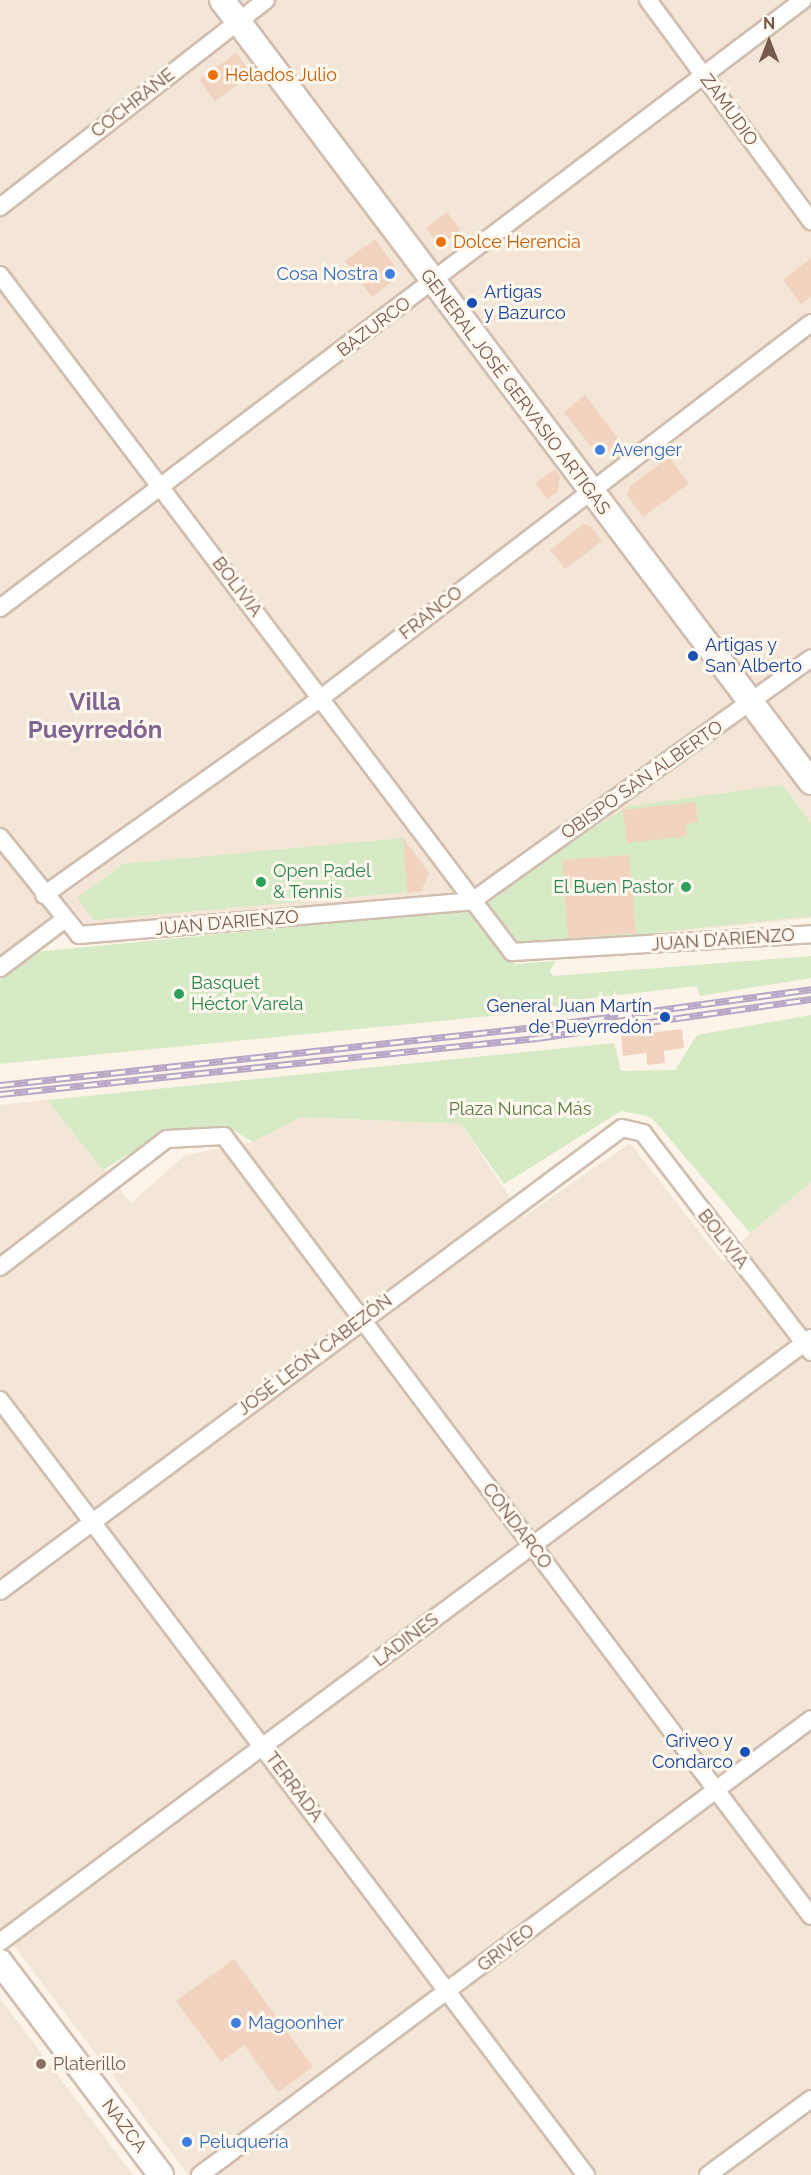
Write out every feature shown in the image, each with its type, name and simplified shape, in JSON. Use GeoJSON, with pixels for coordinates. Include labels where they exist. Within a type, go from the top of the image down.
{"type":"FeatureCollection","features":[{"type":"Feature","properties":{"kind":"street","name":"GENERAL JOSÉ GERVASIO ARTIGAS"},"geometry":{"type":"LineString","coordinates":[[222,0],[589,492],[811,782]]}},
{"type":"Feature","properties":{"kind":"street","name":"COCHRANE"},"geometry":{"type":"LineString","coordinates":[[0,207],[267,0]]}},
{"type":"Feature","properties":{"kind":"street","name":"ZAMUDIO"},"geometry":{"type":"LineString","coordinates":[[648,0],[811,221]]}},
{"type":"Feature","properties":{"kind":"street","name":"BAZURCO"},"geometry":{"type":"LineString","coordinates":[[0,608],[163,488],[803,0]]}},
{"type":"Feature","properties":{"kind":"street","name":"BOLIVIA"},"geometry":{"type":"LineString","coordinates":[[0,275],[163,488],[472,901]]}},
{"type":"Feature","properties":{"kind":"street","name":"FRANCO"},"geometry":{"type":"LineString","coordinates":[[44,896],[321,698],[811,323]]}},
{"type":"Feature","properties":{"kind":"street","name":"OBISPO SAN ALBERTO"},"geometry":{"type":"LineString","coordinates":[[472,901],[811,658]]}},
{"type":"Feature","properties":{"kind":"street"},"geometry":{"type":"LineString","coordinates":[[0,837],[64,920],[0,968]]}},
{"type":"Feature","properties":{"kind":"street","name":"JUAN D’ARIENZO"},"geometry":{"type":"LineString","coordinates":[[64,920],[79,935],[92,936],[472,901],[512,952],[528,954],[811,934]]}},
{"type":"Feature","properties":{"kind":"street","name":"JOSÉ LEÓN CABEZÓN"},"geometry":{"type":"LineString","coordinates":[[0,1591],[361,1320],[622,1128],[634,1128]]}},
{"type":"Feature","properties":{"kind":"street","name":"BOLIVIA"},"geometry":{"type":"LineString","coordinates":[[634,1128],[643,1133],[809,1345]]}},
{"type":"Feature","properties":{"kind":"street","name":"CONDARCO"},"geometry":{"type":"LineString","coordinates":[[0,1267],[167,1138],[224,1136],[811,1916]]}},
{"type":"Feature","properties":{"kind":"street","name":"LADINES"},"geometry":{"type":"LineString","coordinates":[[0,1942],[533,1545],[809,1345]]}},
{"type":"Feature","properties":{"kind":"street","name":"TERRADA"},"geometry":{"type":"LineString","coordinates":[[0,1400],[91,1523],[264,1746],[586,2175]]}},
{"type":"Feature","properties":{"kind":"street","name":"GRIVEO"},"geometry":{"type":"LineString","coordinates":[[200,2175],[811,1719]]}},
{"type":"Feature","properties":{"kind":"street","name":"NAZCA"},"geometry":{"type":"LineString","coordinates":[[0,1962],[161,2175]]}},
{"type":"Feature","properties":{"kind":"street"},"geometry":{"type":"LineString","coordinates":[[708,2175],[811,2098]]}},
{"type":"Feature","properties":{"kind":"shaded area"},"geometry":{"type":"Polygon","coordinates":[[[0,0],[811,0],[811,918],[530,946],[516,942],[474,892],[89,928],[72,908],[0,960],[0,0]]]}},
{"type":"Feature","properties":{"kind":"shaded area"},"geometry":{"type":"Polygon","coordinates":[[[47,1100],[131,1203],[185,1155],[253,1142],[301,1117],[461,1124],[523,1217],[630,1143],[723,1262],[750,1233],[811,1182],[811,2175],[188,2175],[0,1928],[0,1105],[47,1100]]]}},
{"type":"Feature","properties":{"kind":"shaded area"},"geometry":{"type":"Polygon","coordinates":[[[0,1998],[133,2175],[0,2175],[0,1998]]]}},
{"type":"Feature","properties":{"kind":"green space","name":"El Buen Pastor"},"geometry":{"type":"Polygon","coordinates":[[[782,785],[811,823],[811,916],[530,946],[516,942],[484,905],[558,850],[629,806],[782,785]]]}},
{"type":"Feature","properties":{"kind":"green space","name":"Open Padel & Tennis"},"geometry":{"type":"Polygon","coordinates":[[[403,838],[429,873],[421,891],[94,920],[77,898],[123,864],[403,838]]]}},
{"type":"Feature","properties":{"kind":"green space"},"geometry":{"type":"Polygon","coordinates":[[[465,910],[475,916],[516,964],[556,961],[550,971],[553,976],[811,956],[811,978],[700,996],[697,986],[575,1000],[573,1008],[0,1064],[0,979],[35,952],[465,910]]]}},
{"type":"Feature","properties":{"kind":"green space","name":"Plaza Nunca Más"},"geometry":{"type":"Polygon","coordinates":[[[811,1015],[811,1182],[750,1233],[651,1117],[621,1111],[504,1184],[461,1124],[301,1117],[253,1142],[229,1128],[180,1128],[161,1134],[103,1170],[47,1100],[614,1043],[621,1071],[675,1070],[697,1035],[811,1015]]]}},
{"type":"Feature","properties":{"kind":"building"},"geometry":{"type":"Polygon","coordinates":[[[236,53],[252,74],[215,101],[199,80],[236,53]]]}},
{"type":"Feature","properties":{"kind":"building"},"geometry":{"type":"Polygon","coordinates":[[[447,212],[461,230],[439,246],[426,228],[447,212]]]}},
{"type":"Feature","properties":{"kind":"building"},"geometry":{"type":"Polygon","coordinates":[[[375,239],[397,269],[397,278],[372,297],[345,261],[375,239]]]}},
{"type":"Feature","properties":{"kind":"building"},"geometry":{"type":"Polygon","coordinates":[[[811,258],[811,297],[801,304],[783,280],[811,258]]]}},
{"type":"Feature","properties":{"kind":"building"},"geometry":{"type":"Polygon","coordinates":[[[585,395],[620,441],[599,457],[564,412],[585,395]]]}},
{"type":"Feature","properties":{"kind":"building"},"geometry":{"type":"Polygon","coordinates":[[[669,457],[689,484],[643,517],[627,495],[630,486],[669,457]]]}},
{"type":"Feature","properties":{"kind":"building"},"geometry":{"type":"Polygon","coordinates":[[[555,469],[560,477],[558,491],[547,499],[535,483],[555,469]]]}},
{"type":"Feature","properties":{"kind":"building"},"geometry":{"type":"Polygon","coordinates":[[[583,524],[591,526],[602,541],[565,569],[550,550],[583,524]]]}},
{"type":"Feature","properties":{"kind":"building"},"geometry":{"type":"Polygon","coordinates":[[[695,802],[698,822],[686,824],[687,836],[627,843],[623,810],[695,802]]]}},
{"type":"Feature","properties":{"kind":"building"},"geometry":{"type":"Polygon","coordinates":[[[403,838],[429,873],[421,891],[407,893],[403,838]]]}},
{"type":"Feature","properties":{"kind":"building"},"geometry":{"type":"Polygon","coordinates":[[[629,855],[636,933],[568,938],[562,860],[629,855]]]}},
{"type":"Feature","properties":{"kind":"building"},"geometry":{"type":"Polygon","coordinates":[[[682,1029],[684,1048],[664,1051],[665,1063],[647,1065],[646,1053],[623,1056],[621,1036],[682,1029]]]}},
{"type":"Feature","properties":{"kind":"building","name":"Magoonher"},"geometry":{"type":"Polygon","coordinates":[[[234,1959],[313,2067],[278,2092],[244,2045],[221,2062],[176,2001],[234,1959]]]}},
{"type":"Feature","properties":{"kind":"railway"},"geometry":{"type":"LineString","coordinates":[[0,1085],[535,1027],[811,989]]}},
{"type":"Feature","properties":{"kind":"railway"},"geometry":{"type":"LineString","coordinates":[[0,1094],[537,1038],[811,999]]}},
{"type":"Feature","properties":{"kind":"place","name":"Helados Julio"},"geometry":{"type":"Point","coordinates":[213,75]}},
{"type":"Feature","properties":{"kind":"place","name":"Dolce Herencia"},"geometry":{"type":"Point","coordinates":[441,242]}},
{"type":"Feature","properties":{"kind":"place","name":"Cosa Nostra"},"geometry":{"type":"Point","coordinates":[390,274]}},
{"type":"Feature","properties":{"kind":"place","name":"Artigas y Bazurco"},"geometry":{"type":"Point","coordinates":[472,303]}},
{"type":"Feature","properties":{"kind":"place","name":"Avenger"},"geometry":{"type":"Point","coordinates":[600,450]}},
{"type":"Feature","properties":{"kind":"place","name":"Artigas y San Alberto"},"geometry":{"type":"Point","coordinates":[693,656]}},
{"type":"Feature","properties":{"kind":"place","name":"Open Padel & Tennis"},"geometry":{"type":"Point","coordinates":[261,882]}},
{"type":"Feature","properties":{"kind":"place","name":"El Buen Pastor"},"geometry":{"type":"Point","coordinates":[686,887]}},
{"type":"Feature","properties":{"kind":"place","name":"Basquet Héctor Varela"},"geometry":{"type":"Point","coordinates":[179,994]}},
{"type":"Feature","properties":{"kind":"place","name":"General Juan Martín de Pueyrredón"},"geometry":{"type":"Point","coordinates":[665,1017]}},
{"type":"Feature","properties":{"kind":"place","name":"Griveo y Condarco"},"geometry":{"type":"Point","coordinates":[745,1752]}},
{"type":"Feature","properties":{"kind":"place","name":"Magoonher"},"geometry":{"type":"Point","coordinates":[236,2023]}},
{"type":"Feature","properties":{"kind":"place","name":"Platerillo"},"geometry":{"type":"Point","coordinates":[41,2064]}},
{"type":"Feature","properties":{"kind":"place","name":"Peluquería"},"geometry":{"type":"Point","coordinates":[187,2142]}},
{"type":"Feature","properties":{"kind":"district","name":"Villa Pueyrredón"},"geometry":{"type":"Point","coordinates":[95,716]}}]}
